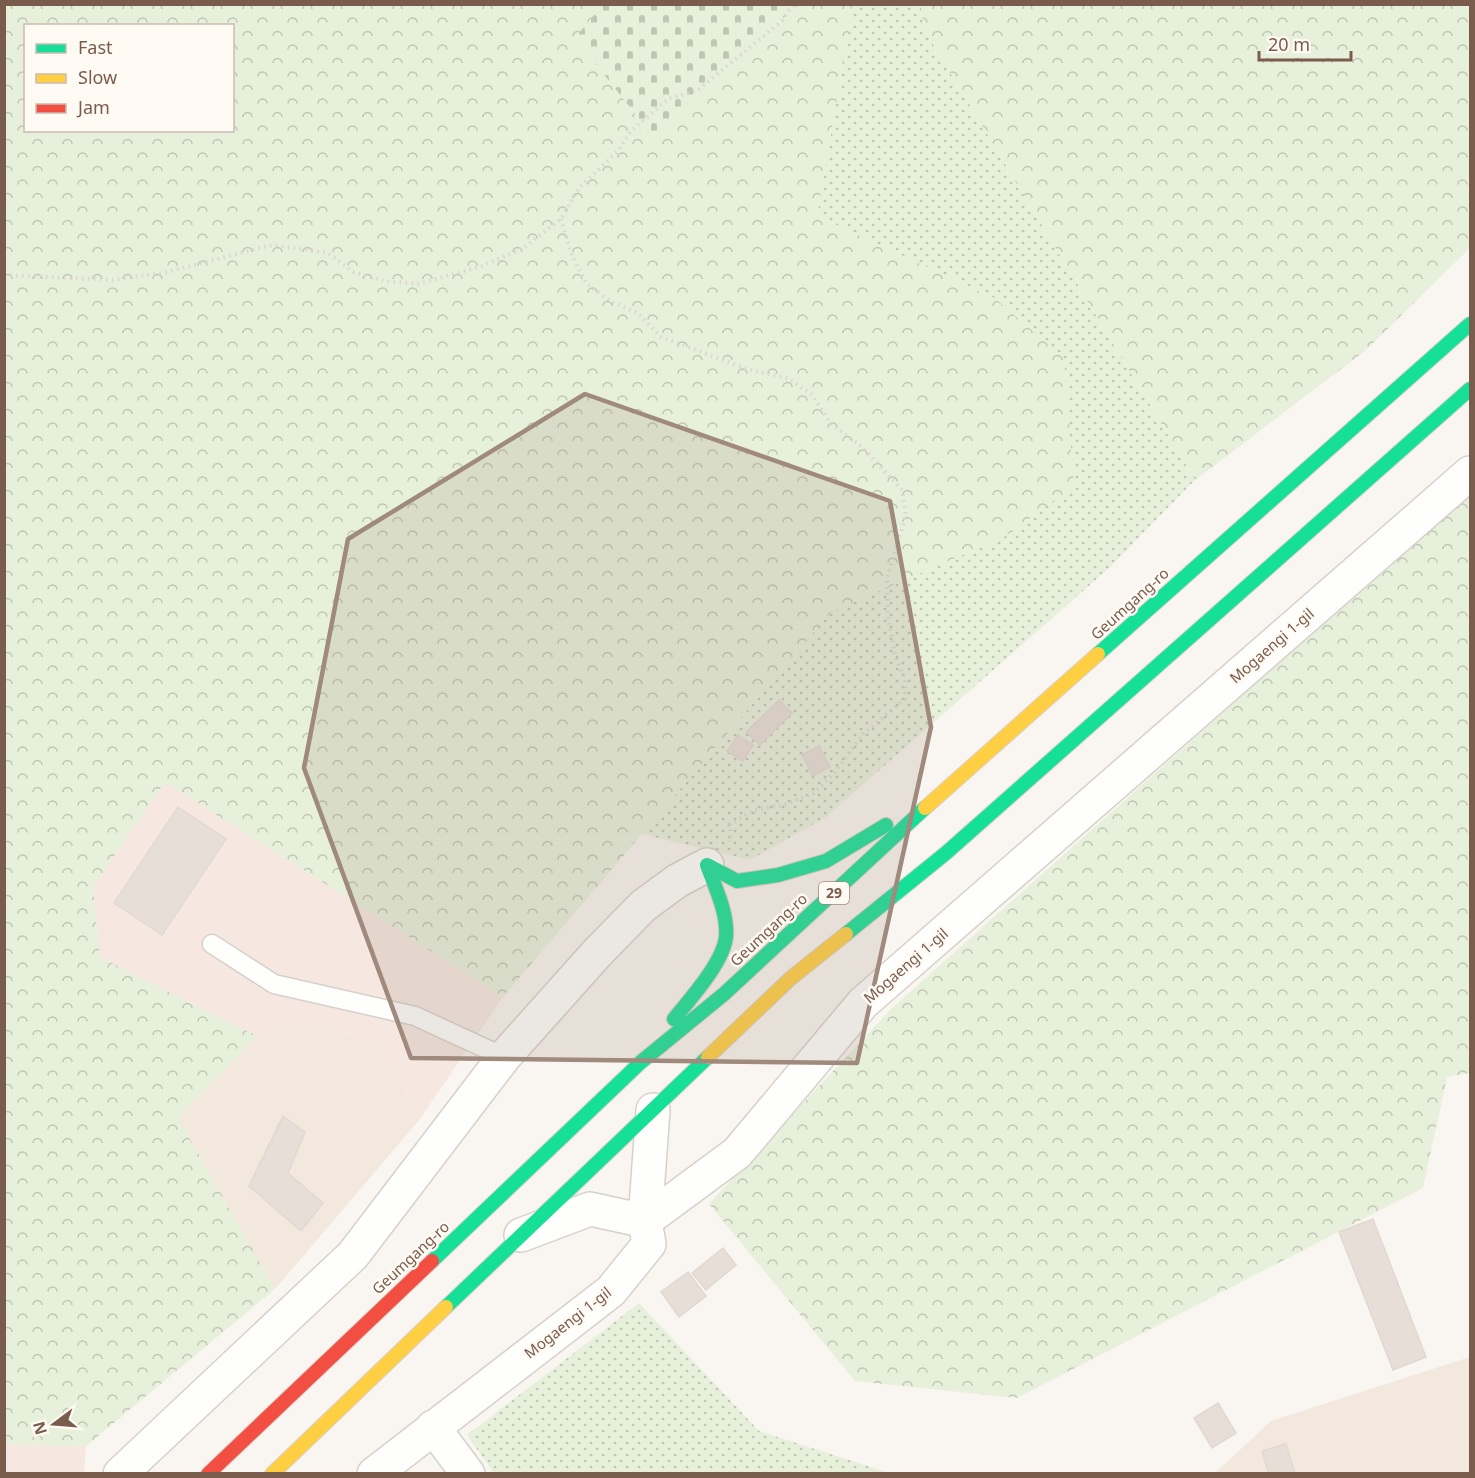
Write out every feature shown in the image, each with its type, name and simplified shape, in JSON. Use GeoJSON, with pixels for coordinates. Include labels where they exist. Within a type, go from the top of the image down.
{"type":"FeatureCollection","features":[{"type":"Feature","properties":{"kind":"highway","name":"Geumgang-ro"},"geometry":{"type":"LineString","coordinates":[[208,1473],[642,1062],[724,994],[942,792],[1470,324]]}},
{"type":"Feature","properties":{"kind":"highway","name":"29"},"geometry":{"type":"LineString","coordinates":[[272,1473],[791,978],[946,853],[1470,389]]}},
{"type":"Feature","properties":{"kind":"highway"},"geometry":{"type":"LineString","coordinates":[[707,865],[736,881],[778,875],[826,861],[942,792]]}},
{"type":"Feature","properties":{"kind":"highway"},"geometry":{"type":"LineString","coordinates":[[642,1062],[707,976],[726,938],[720,904],[707,865]]}},
{"type":"Feature","properties":{"kind":"street","name":"Mogaengi 1-gil"},"geometry":{"type":"LineString","coordinates":[[374,1473],[611,1291],[648,1244],[645,1221],[737,1153],[863,1003],[1470,473]]}},
{"type":"Feature","properties":{"kind":"street"},"geometry":{"type":"LineString","coordinates":[[120,1473],[353,1255],[504,1056],[598,952],[643,906],[677,880],[707,865]]}},
{"type":"Feature","properties":{"kind":"street"},"geometry":{"type":"LineString","coordinates":[[520,1235],[591,1209],[645,1221],[652,1110]]}},
{"type":"Feature","properties":{"kind":"street"},"geometry":{"type":"LineString","coordinates":[[433,1427],[468,1473]]}},
{"type":"Feature","properties":{"kind":"lane"},"geometry":{"type":"LineString","coordinates":[[212,944],[274,984],[415,1016],[504,1056]]}},
{"type":"Feature","properties":{"kind":"path"},"geometry":{"type":"LineString","coordinates":[[4,275],[113,280],[167,272],[272,245],[328,254],[353,272],[386,281],[418,284],[482,266],[522,249],[561,219],[579,188],[618,151],[631,131],[668,99],[698,90],[782,21],[793,4]]}},
{"type":"Feature","properties":{"kind":"path"},"geometry":{"type":"LineString","coordinates":[[561,219],[570,251],[586,283],[610,301],[638,314],[661,336],[747,369],[787,378],[811,394],[831,424],[862,447],[902,490],[906,516],[887,578],[888,617],[896,658],[905,679],[905,699],[863,734],[836,772],[814,794],[784,805],[754,810],[730,824],[730,842],[736,881]]}},
{"type":"Feature","properties":{"kind":"highlighted area"},"geometry":{"type":"Polygon","coordinates":[[[585,394],[890,501],[931,727],[857,1063],[411,1058],[304,768],[348,539],[585,394]]]}},
{"type":"Feature","properties":{"kind":"shaded area"},"geometry":{"type":"Polygon","coordinates":[[[165,782],[503,997],[420,1119],[378,1043],[302,1021],[257,1036],[100,957],[93,887],[165,782]]]}},
{"type":"Feature","properties":{"kind":"shaded area"},"geometry":{"type":"Polygon","coordinates":[[[302,1021],[378,1043],[420,1119],[275,1289],[177,1118],[257,1036],[302,1021]]]}},
{"type":"Feature","properties":{"kind":"shaded area"},"geometry":{"type":"Polygon","coordinates":[[[1470,1357],[1470,1473],[1214,1474],[1271,1421],[1470,1357]]]}},
{"type":"Feature","properties":{"kind":"shaded area"},"geometry":{"type":"Polygon","coordinates":[[[5,1444],[86,1446],[84,1473],[5,1474],[5,1444]]]}},
{"type":"Feature","properties":{"kind":"green space"},"geometry":{"type":"Polygon","coordinates":[[[603,4],[798,5],[652,135],[575,38],[603,4]]]}},
{"type":"Feature","properties":{"kind":"green space"},"geometry":{"type":"Polygon","coordinates":[[[5,5],[603,5],[575,38],[652,135],[798,5],[853,5],[817,216],[994,298],[1064,358],[1074,486],[1004,537],[831,612],[503,997],[165,782],[93,887],[100,957],[257,1036],[178,1118],[275,1289],[86,1446],[5,1444],[5,5]]]}},
{"type":"Feature","properties":{"kind":"green space"},"geometry":{"type":"Polygon","coordinates":[[[853,5],[921,5],[924,29],[1195,480],[1108,569],[826,817],[750,860],[642,834],[831,612],[1004,537],[994,298],[817,216],[853,5]]]}},
{"type":"Feature","properties":{"kind":"green space"},"geometry":{"type":"Polygon","coordinates":[[[921,5],[1470,5],[1470,248],[1366,350],[1195,480],[924,29],[921,5]]]}},
{"type":"Feature","properties":{"kind":"green space"},"geometry":{"type":"Polygon","coordinates":[[[1470,492],[1470,1073],[1447,1077],[1423,1188],[1017,1398],[855,1381],[709,1204],[891,1009],[1470,492]]]}},
{"type":"Feature","properties":{"kind":"green space"},"geometry":{"type":"Polygon","coordinates":[[[639,1303],[759,1431],[889,1473],[494,1473],[467,1435],[639,1303]]]}},
{"type":"Feature","properties":{"kind":"building"},"geometry":{"type":"Polygon","coordinates":[[[779,700],[792,713],[760,745],[746,732],[779,700]]]}},
{"type":"Feature","properties":{"kind":"building"},"geometry":{"type":"Polygon","coordinates":[[[738,735],[753,745],[743,761],[727,751],[738,735]]]}},
{"type":"Feature","properties":{"kind":"building"},"geometry":{"type":"Polygon","coordinates":[[[819,746],[830,767],[813,776],[802,755],[819,746]]]}},
{"type":"Feature","properties":{"kind":"building"},"geometry":{"type":"Polygon","coordinates":[[[178,807],[226,839],[162,935],[114,903],[178,807]]]}},
{"type":"Feature","properties":{"kind":"building"},"geometry":{"type":"Polygon","coordinates":[[[283,1116],[305,1132],[288,1173],[323,1203],[301,1231],[249,1186],[283,1116]]]}},
{"type":"Feature","properties":{"kind":"building"},"geometry":{"type":"Polygon","coordinates":[[[1373,1219],[1426,1357],[1393,1370],[1339,1232],[1373,1219]]]}},
{"type":"Feature","properties":{"kind":"building"},"geometry":{"type":"Polygon","coordinates":[[[723,1248],[736,1265],[706,1290],[692,1273],[723,1248]]]}},
{"type":"Feature","properties":{"kind":"building"},"geometry":{"type":"Polygon","coordinates":[[[688,1272],[706,1296],[679,1317],[661,1292],[688,1272]]]}},
{"type":"Feature","properties":{"kind":"building"},"geometry":{"type":"Polygon","coordinates":[[[1218,1403],[1236,1433],[1212,1448],[1194,1418],[1218,1403]]]}},
{"type":"Feature","properties":{"kind":"building"},"geometry":{"type":"Polygon","coordinates":[[[1286,1444],[1295,1474],[1269,1474],[1262,1451],[1286,1444]]]}},
{"type":"Feature","properties":{"kind":"traffic: fast"},"geometry":{"type":"LineString","coordinates":[[1098,654],[1470,324]]}},
{"type":"Feature","properties":{"kind":"traffic: fast"},"geometry":{"type":"LineString","coordinates":[[846,934],[946,853],[1470,389]]}},
{"type":"Feature","properties":{"kind":"traffic: fast"},"geometry":{"type":"LineString","coordinates":[[432,1261],[641,1062],[724,994],[925,808]]}},
{"type":"Feature","properties":{"kind":"traffic: fast"},"geometry":{"type":"LineString","coordinates":[[707,865],[737,881],[778,875],[826,861],[886,825]]}},
{"type":"Feature","properties":{"kind":"traffic: fast"},"geometry":{"type":"LineString","coordinates":[[674,1019],[697,991],[724,947],[726,928],[723,909],[707,865]]}},
{"type":"Feature","properties":{"kind":"traffic: fast"},"geometry":{"type":"LineString","coordinates":[[446,1307],[708,1057]]}},
{"type":"Feature","properties":{"kind":"traffic: slow"},"geometry":{"type":"LineString","coordinates":[[925,808],[1098,654]]}},
{"type":"Feature","properties":{"kind":"traffic: slow"},"geometry":{"type":"LineString","coordinates":[[708,1057],[791,978],[846,934]]}},
{"type":"Feature","properties":{"kind":"traffic: slow"},"geometry":{"type":"LineString","coordinates":[[272,1474],[446,1307]]}},
{"type":"Feature","properties":{"kind":"traffic: jam"},"geometry":{"type":"LineString","coordinates":[[208,1474],[432,1261]]}}]}
